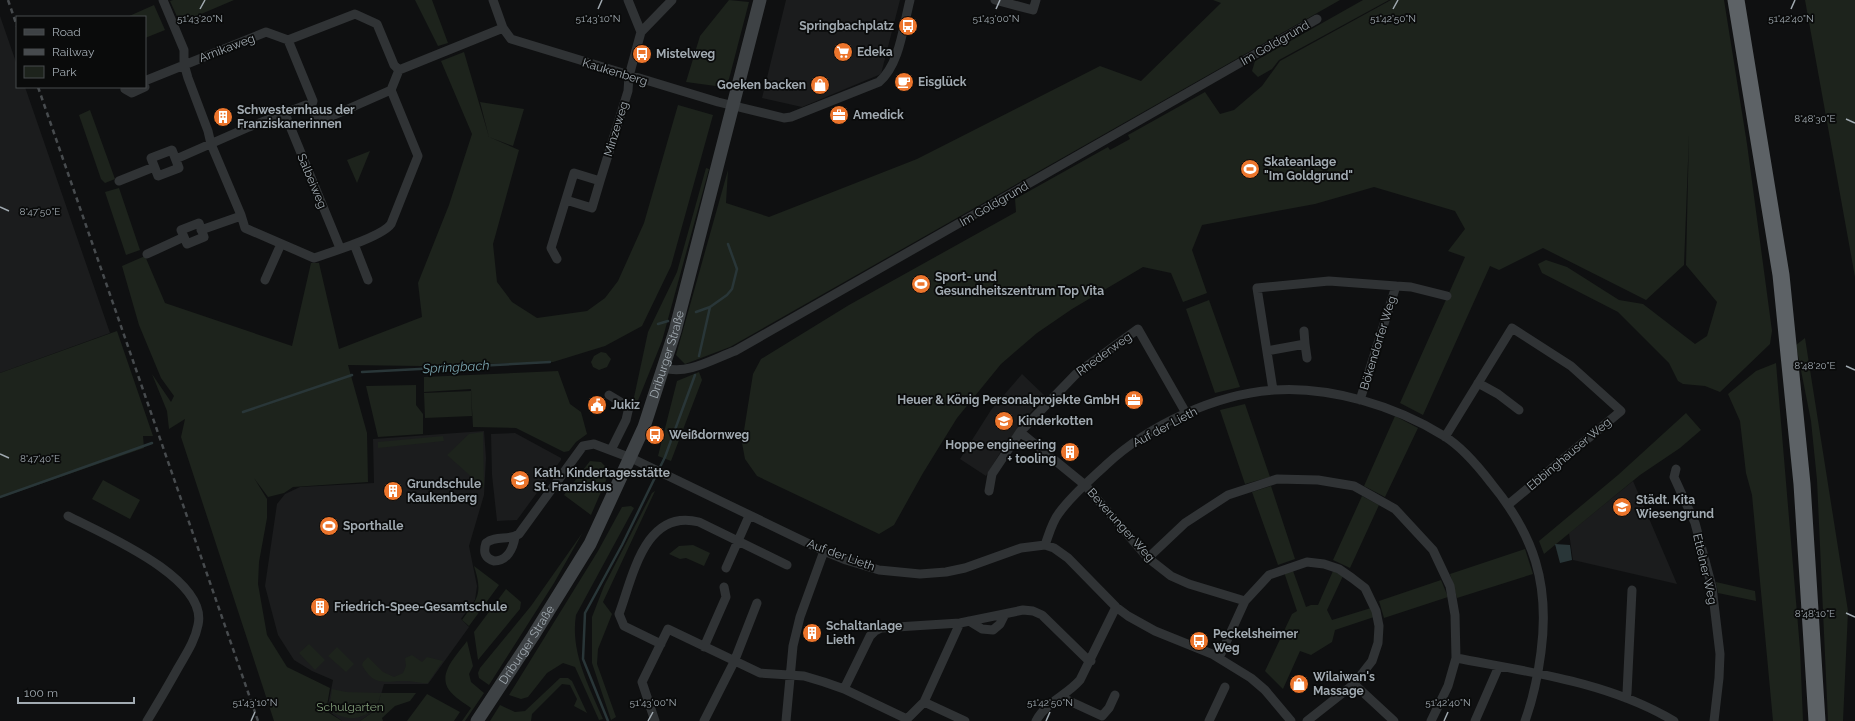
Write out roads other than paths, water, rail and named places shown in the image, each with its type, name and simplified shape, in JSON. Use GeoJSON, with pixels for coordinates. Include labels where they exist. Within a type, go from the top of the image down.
{"type":"FeatureCollection","features":[{"type":"Feature","properties":{"kind":"highway"},"geometry":{"type":"LineString","coordinates":[[1736,0],[1781,275],[1802,484],[1813,647],[1816,721]]}},
{"type":"Feature","properties":{"kind":"main road","name":"Driburger Straße"},"geometry":{"type":"LineString","coordinates":[[477,721],[533,636],[590,544],[644,427],[664,368],[760,0]]}},
{"type":"Feature","properties":{"kind":"street"},"geometry":{"type":"LineString","coordinates":[[163,0],[184,50],[184,64]]}},
{"type":"Feature","properties":{"kind":"street","name":"Kaukenberg"},"geometry":{"type":"LineString","coordinates":[[493,0],[503,28],[511,39],[629,76],[733,106],[789,118],[879,82],[887,75],[894,64],[910,0]]}},
{"type":"Feature","properties":{"kind":"street"},"geometry":{"type":"LineString","coordinates":[[628,0],[641,32]]}},
{"type":"Feature","properties":{"kind":"street"},"geometry":{"type":"LineString","coordinates":[[629,76],[641,32],[672,0]]}},
{"type":"Feature","properties":{"kind":"street"},"geometry":{"type":"LineString","coordinates":[[995,0],[1033,10],[1036,0]]}},
{"type":"Feature","properties":{"kind":"street"},"geometry":{"type":"LineString","coordinates":[[399,70],[394,65],[377,24],[355,14],[288,40],[313,102],[311,107],[314,114],[323,120],[391,90],[399,70],[503,28]]}},
{"type":"Feature","properties":{"kind":"street","name":"Im Goldgrund"},"geometry":{"type":"LineString","coordinates":[[664,368],[671,370],[688,369],[735,351],[1317,19]]}},
{"type":"Feature","properties":{"kind":"street","name":"Arnikaweg"},"geometry":{"type":"LineString","coordinates":[[146,83],[184,64],[266,32],[288,40]]}},
{"type":"Feature","properties":{"kind":"street","name":"Arnikaweg"},"geometry":{"type":"LineString","coordinates":[[184,64],[208,130],[211,144],[245,228],[314,258],[354,244],[388,229],[390,226],[418,159],[391,90]]}},
{"type":"Feature","properties":{"kind":"street","name":"Minzeweg"},"geometry":{"type":"LineString","coordinates":[[566,200],[592,208],[628,91],[629,76]]}},
{"type":"Feature","properties":{"kind":"street","name":"Arnikaweg"},"geometry":{"type":"LineString","coordinates":[[126,88],[132,93],[139,88]]}},
{"type":"Feature","properties":{"kind":"street"},"geometry":{"type":"LineString","coordinates":[[119,181],[154,167],[151,158],[172,150],[176,159],[306,105],[311,107]]}},
{"type":"Feature","properties":{"kind":"street","name":"Salbeiweg"},"geometry":{"type":"LineString","coordinates":[[284,114],[340,248]]}},
{"type":"Feature","properties":{"kind":"street"},"geometry":{"type":"LineString","coordinates":[[557,259],[551,248],[574,173],[600,181]]}},
{"type":"Feature","properties":{"kind":"street"},"geometry":{"type":"LineString","coordinates":[[147,254],[184,237],[181,230],[199,223],[201,230],[241,216]]}},
{"type":"Feature","properties":{"kind":"street"},"geometry":{"type":"LineString","coordinates":[[265,280],[281,244]]}},
{"type":"Feature","properties":{"kind":"street"},"geometry":{"type":"LineString","coordinates":[[354,244],[368,280]]}},
{"type":"Feature","properties":{"kind":"street","name":"Bökendorfer Weg"},"geometry":{"type":"LineString","coordinates":[[1273,390],[1257,288],[1329,280],[1411,287],[1447,296]]}},
{"type":"Feature","properties":{"kind":"street","name":"Bökendorfer Weg"},"geometry":{"type":"LineString","coordinates":[[1360,400],[1396,286]]}},
{"type":"Feature","properties":{"kind":"street","name":"Ebbinghauser Weg"},"geometry":{"type":"LineString","coordinates":[[1445,436],[1512,328],[1571,366],[1621,411],[1509,504]]}},
{"type":"Feature","properties":{"kind":"street","name":"Rhederweg"},"geometry":{"type":"LineString","coordinates":[[989,491],[992,474],[1020,432],[1076,374],[1138,329],[1186,413]]}},
{"type":"Feature","properties":{"kind":"street"},"geometry":{"type":"LineString","coordinates":[[1304,331],[1307,358]]}},
{"type":"Feature","properties":{"kind":"street"},"geometry":{"type":"LineString","coordinates":[[1267,351],[1305,344]]}},
{"type":"Feature","properties":{"kind":"street"},"geometry":{"type":"LineString","coordinates":[[1478,383],[1498,394],[1519,410]]}},
{"type":"Feature","properties":{"kind":"street","name":"Auf der Lieth"},"geometry":{"type":"LineString","coordinates":[[631,458],[749,516],[846,560],[879,570],[920,574],[946,572],[965,568],[1021,548],[1045,545],[1059,513],[1085,485],[1120,452],[1137,439],[1186,413],[1229,398],[1273,390],[1311,390],[1360,400],[1407,416],[1445,436],[1477,466],[1509,504],[1533,553],[1542,588],[1544,629],[1538,674],[1525,721]]}},
{"type":"Feature","properties":{"kind":"street"},"geometry":{"type":"LineString","coordinates":[[609,395],[629,407],[626,420],[611,450]]}},
{"type":"Feature","properties":{"kind":"street"},"geometry":{"type":"LineString","coordinates":[[1020,432],[1085,485]]}},
{"type":"Feature","properties":{"kind":"street"},"geometry":{"type":"LineString","coordinates":[[515,537],[519,534],[546,499],[583,446],[594,444],[631,458]]}},
{"type":"Feature","properties":{"kind":"street","name":"Ettelner Weg"},"geometry":{"type":"LineString","coordinates":[[1676,469],[1674,478],[1695,523],[1712,587],[1720,654],[1714,721]]}},
{"type":"Feature","properties":{"kind":"street"},"geometry":{"type":"LineString","coordinates":[[1148,558],[1185,523],[1228,495],[1277,479],[1318,480],[1354,486],[1396,509],[1433,550],[1450,586],[1455,615],[1456,658],[1448,686],[1431,721]]}},
{"type":"Feature","properties":{"kind":"street","name":"Beverunger Weg"},"geometry":{"type":"LineString","coordinates":[[1085,485],[1148,558],[1172,576],[1246,601]]}},
{"type":"Feature","properties":{"kind":"street"},"geometry":{"type":"LineString","coordinates":[[68,516],[156,563],[183,584],[197,606],[199,623],[193,641],[147,721]]}},
{"type":"Feature","properties":{"kind":"street"},"geometry":{"type":"LineString","coordinates":[[726,568],[749,516]]}},
{"type":"Feature","properties":{"kind":"street"},"geometry":{"type":"LineString","coordinates":[[661,644],[624,626],[619,614],[642,550],[651,536],[661,527],[675,521],[690,519],[788,564]]}},
{"type":"Feature","properties":{"kind":"street"},"geometry":{"type":"LineString","coordinates":[[1045,545],[1063,553],[1116,607],[1128,616],[1155,631],[1219,658],[1246,674],[1265,690],[1290,721]]}},
{"type":"Feature","properties":{"kind":"street"},"geometry":{"type":"LineString","coordinates":[[786,721],[793,646],[800,617],[824,551]]}},
{"type":"Feature","properties":{"kind":"street"},"geometry":{"type":"LineString","coordinates":[[1219,658],[1246,601],[1269,575],[1307,562],[1324,564],[1339,569],[1352,578],[1365,588],[1376,611],[1379,626],[1378,643],[1372,661],[1354,684],[1307,721]]}},
{"type":"Feature","properties":{"kind":"street"},"geometry":{"type":"LineString","coordinates":[[704,647],[726,597],[724,587]]}},
{"type":"Feature","properties":{"kind":"street"},"geometry":{"type":"LineString","coordinates":[[1626,698],[1632,590]]}},
{"type":"Feature","properties":{"kind":"street"},"geometry":{"type":"LineString","coordinates":[[704,721],[734,662],[757,603]]}},
{"type":"Feature","properties":{"kind":"street"},"geometry":{"type":"LineString","coordinates":[[1036,721],[1040,713],[1047,705],[1072,690],[1080,680],[1091,661],[1116,607]]}},
{"type":"Feature","properties":{"kind":"street"},"geometry":{"type":"LineString","coordinates":[[844,689],[870,636],[881,628],[965,622],[1023,610],[1033,611],[1042,615],[1087,659],[1091,661]]}},
{"type":"Feature","properties":{"kind":"street"},"geometry":{"type":"LineString","coordinates":[[965,622],[982,629],[993,630],[1000,624],[1005,614]]}},
{"type":"Feature","properties":{"kind":"street"},"geometry":{"type":"LineString","coordinates":[[655,721],[642,682],[668,629],[734,662],[760,673],[790,675],[824,682],[844,689],[907,720],[924,702],[965,622]]}},
{"type":"Feature","properties":{"kind":"street"},"geometry":{"type":"LineString","coordinates":[[1456,658],[1573,681],[1626,698],[1674,721]]}},
{"type":"Feature","properties":{"kind":"street"},"geometry":{"type":"LineString","coordinates":[[1475,721],[1498,666]]}},
{"type":"Feature","properties":{"kind":"street"},"geometry":{"type":"LineString","coordinates":[[1354,684],[1394,721]]}},
{"type":"Feature","properties":{"kind":"street"},"geometry":{"type":"LineString","coordinates":[[1209,721],[1225,687]]}},
{"type":"Feature","properties":{"kind":"street"},"geometry":{"type":"LineString","coordinates":[[1063,696],[1064,699],[1102,716],[1109,708],[1115,695]]}},
{"type":"Feature","properties":{"kind":"street"},"geometry":{"type":"LineString","coordinates":[[924,702],[965,721]]}},
{"type":"Feature","properties":{"kind":"waterway","name":"Springbach"},"geometry":{"type":"LineString","coordinates":[[696,312],[710,307],[727,295],[732,289],[737,269],[728,244]]}},
{"type":"Feature","properties":{"kind":"waterway"},"geometry":{"type":"LineString","coordinates":[[699,356],[710,307]]}},
{"type":"Feature","properties":{"kind":"waterway"},"geometry":{"type":"LineString","coordinates":[[658,324],[668,321]]}},
{"type":"Feature","properties":{"kind":"waterway","name":"Springbach"},"geometry":{"type":"LineString","coordinates":[[362,372],[550,362]]}},
{"type":"Feature","properties":{"kind":"waterway","name":"Springbach"},"geometry":{"type":"LineString","coordinates":[[243,412],[352,375]]}},
{"type":"Feature","properties":{"kind":"waterway"},"geometry":{"type":"LineString","coordinates":[[608,721],[583,659],[585,613],[622,545],[665,457],[695,375]]}},
{"type":"Feature","properties":{"kind":"waterway","name":"Springbach"},"geometry":{"type":"LineString","coordinates":[[0,497],[152,443]]}},
{"type":"Feature","properties":{"kind":"railway"},"geometry":{"type":"LineString","coordinates":[[8,0],[16,23]]}},
{"type":"Feature","properties":{"kind":"railway"},"geometry":{"type":"LineString","coordinates":[[38,88],[258,721]]}},
{"type":"Feature","properties":{"kind":"place","name":"Springbachplatz"},"geometry":{"type":"Point","coordinates":[908,26]}},
{"type":"Feature","properties":{"kind":"place","name":"Edeka"},"geometry":{"type":"Point","coordinates":[843,52]}},
{"type":"Feature","properties":{"kind":"place","name":"Mistelweg"},"geometry":{"type":"Point","coordinates":[642,54]}},
{"type":"Feature","properties":{"kind":"place","name":"Eisglück"},"geometry":{"type":"Point","coordinates":[904,82]}},
{"type":"Feature","properties":{"kind":"place","name":"Goeken backen"},"geometry":{"type":"Point","coordinates":[820,85]}},
{"type":"Feature","properties":{"kind":"place","name":"Amedick"},"geometry":{"type":"Point","coordinates":[839,115]}},
{"type":"Feature","properties":{"kind":"place","name":"Schwesternhaus der Franziskanerinnen"},"geometry":{"type":"Point","coordinates":[223,117]}},
{"type":"Feature","properties":{"kind":"place","name":"Skateanlage \"Im Goldgrund\""},"geometry":{"type":"Point","coordinates":[1250,169]}},
{"type":"Feature","properties":{"kind":"place","name":"Sport- und Gesundheitszentrum Top Vita"},"geometry":{"type":"Point","coordinates":[921,284]}},
{"type":"Feature","properties":{"kind":"place","name":"Heuer & König Personalprojekte GmbH"},"geometry":{"type":"Point","coordinates":[1134,400]}},
{"type":"Feature","properties":{"kind":"place","name":"Jukiz"},"geometry":{"type":"Point","coordinates":[597,405]}},
{"type":"Feature","properties":{"kind":"place","name":"Kinderkotten"},"geometry":{"type":"Point","coordinates":[1004,421]}},
{"type":"Feature","properties":{"kind":"place","name":"Weißdornweg"},"geometry":{"type":"Point","coordinates":[655,435]}},
{"type":"Feature","properties":{"kind":"place","name":"Hoppe engineering + tooling"},"geometry":{"type":"Point","coordinates":[1070,452]}},
{"type":"Feature","properties":{"kind":"place","name":"Kath. Kindertagesstätte St. Franziskus"},"geometry":{"type":"Point","coordinates":[520,480]}},
{"type":"Feature","properties":{"kind":"place","name":"Grundschule Kaukenberg"},"geometry":{"type":"Point","coordinates":[393,491]}},
{"type":"Feature","properties":{"kind":"place","name":"Städt. Kita Wiesengrund"},"geometry":{"type":"Point","coordinates":[1622,507]}},
{"type":"Feature","properties":{"kind":"place","name":"Sporthalle"},"geometry":{"type":"Point","coordinates":[329,526]}},
{"type":"Feature","properties":{"kind":"place","name":"Friedrich-Spee-Gesamtschule"},"geometry":{"type":"Point","coordinates":[320,607]}},
{"type":"Feature","properties":{"kind":"place","name":"Schaltanlage Lieth"},"geometry":{"type":"Point","coordinates":[812,633]}},
{"type":"Feature","properties":{"kind":"place","name":"Peckelsheimer Weg"},"geometry":{"type":"Point","coordinates":[1199,641]}},
{"type":"Feature","properties":{"kind":"place","name":"Wilaiwan's Massage"},"geometry":{"type":"Point","coordinates":[1299,684]}},
{"type":"Feature","properties":{"kind":"park label","name":"Schulgarten"},"geometry":{"type":"Point","coordinates":[350,707]}}]}
